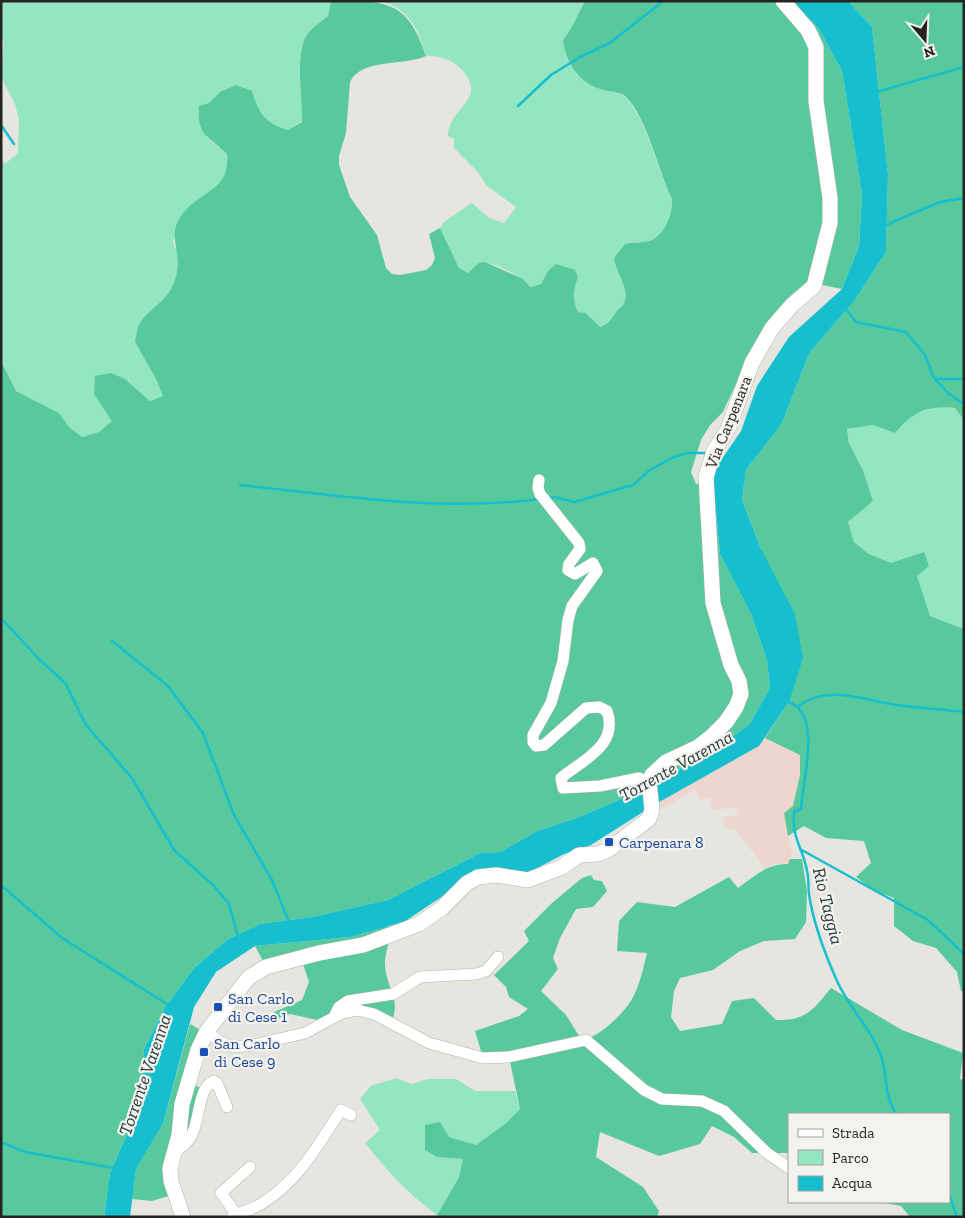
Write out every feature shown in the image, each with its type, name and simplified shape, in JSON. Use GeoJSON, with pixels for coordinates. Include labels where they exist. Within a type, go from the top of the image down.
{"type":"FeatureCollection","features":[{"type":"Feature","properties":{"kind":"street","name":"Via Carpenara"},"geometry":{"type":"LineString","coordinates":[[646,781],[666,762],[698,747],[711,737],[726,722],[741,694],[739,681],[731,665],[713,603],[706,476],[714,451],[728,430],[752,363],[772,328],[792,305],[814,286],[827,242],[830,198],[816,101],[816,47],[808,30],[783,1]]}},
{"type":"Feature","properties":{"kind":"street"},"geometry":{"type":"LineString","coordinates":[[183,1217],[171,1181],[170,1168],[184,1097],[198,1050],[207,1031],[249,977],[266,967],[319,953],[363,945],[391,936],[419,924],[442,909],[467,883],[478,877],[496,875],[528,880],[562,867],[579,856],[598,854],[608,850],[649,819],[652,810],[646,781],[639,778],[600,786],[563,788],[561,778],[596,753],[605,740],[610,720],[607,711],[599,707],[586,708],[544,745],[536,746],[533,742],[533,735],[551,703],[563,661],[568,620],[572,606],[597,571],[593,562],[575,574],[568,570],[569,564],[580,549],[579,543],[540,494],[538,488],[540,480]]}},
{"type":"Feature","properties":{"kind":"street"},"geometry":{"type":"LineString","coordinates":[[334,1017],[339,1007],[348,1001],[393,994],[420,977],[476,974],[486,971],[498,957]]}},
{"type":"Feature","properties":{"kind":"street"},"geometry":{"type":"LineString","coordinates":[[207,1031],[219,1041],[233,1047],[254,1045],[304,1033],[334,1017],[357,1010],[374,1014],[429,1043],[483,1058],[509,1057],[586,1040],[644,1090],[662,1099],[702,1101],[724,1110],[767,1153],[788,1167]]}},
{"type":"Feature","properties":{"kind":"street"},"geometry":{"type":"LineString","coordinates":[[174,1150],[185,1144],[192,1135],[204,1090],[210,1082],[214,1081],[217,1083],[227,1107]]}},
{"type":"Feature","properties":{"kind":"street"},"geometry":{"type":"LineString","coordinates":[[250,1167],[220,1193],[234,1215],[260,1205],[291,1180],[307,1163],[340,1110],[351,1115]]}},
{"type":"Feature","properties":{"kind":"shaded area"},"geometry":{"type":"Polygon","coordinates":[[[765,738],[800,755],[800,775],[793,806],[784,813],[792,854],[788,864],[775,864],[765,868],[735,829],[725,828],[724,817],[738,815],[737,807],[713,810],[710,798],[699,800],[696,789],[656,812],[654,805],[759,746],[765,738]]]}},
{"type":"Feature","properties":{"kind":"green space"},"geometry":{"type":"Polygon","coordinates":[[[1,1],[331,1],[328,16],[315,26],[305,38],[302,47],[300,68],[302,121],[288,130],[268,121],[260,112],[252,91],[220,92],[209,103],[206,137],[227,154],[228,165],[223,180],[212,192],[197,200],[173,241],[178,257],[177,274],[172,290],[139,326],[135,342],[156,379],[163,396],[150,401],[125,379],[94,394],[113,421],[99,432],[82,437],[69,427],[59,413],[16,391],[1,361],[1,159],[5,164],[18,153],[19,120],[15,104],[1,77],[4,42],[1,38],[1,1]]]}},
{"type":"Feature","properties":{"kind":"green space"},"geometry":{"type":"Polygon","coordinates":[[[331,1],[367,2],[393,8],[403,14],[411,24],[426,56],[364,69],[356,74],[350,82],[346,133],[339,156],[339,165],[350,197],[377,235],[386,268],[392,274],[400,275],[426,270],[432,265],[435,258],[429,234],[440,228],[459,268],[468,273],[479,263],[485,262],[523,279],[530,287],[541,284],[548,271],[556,264],[575,270],[578,277],[574,298],[578,312],[586,313],[600,327],[605,325],[623,306],[626,298],[626,292],[614,258],[625,244],[649,241],[657,237],[668,222],[672,199],[646,131],[633,106],[621,94],[595,87],[581,78],[567,57],[563,40],[585,1],[792,1],[819,29],[842,71],[862,194],[859,246],[842,289],[808,282],[753,347],[723,412],[710,425],[701,440],[691,472],[696,484],[713,481],[720,554],[751,614],[767,660],[770,688],[749,725],[708,753],[645,789],[579,817],[537,831],[500,852],[480,853],[388,900],[312,917],[260,924],[227,940],[194,968],[166,1006],[144,1049],[138,1109],[110,1173],[104,1217],[1,1217],[1,361],[16,391],[59,413],[69,427],[82,437],[99,432],[112,421],[94,394],[95,376],[111,373],[125,379],[150,401],[163,396],[156,379],[135,342],[138,327],[173,285],[178,267],[175,235],[179,219],[192,204],[220,182],[227,166],[227,154],[209,139],[202,130],[199,106],[209,103],[220,92],[236,85],[252,91],[260,112],[268,121],[288,130],[302,122],[300,57],[302,47],[305,38],[315,26],[328,16],[331,1]]]}},
{"type":"Feature","properties":{"kind":"green space"},"geometry":{"type":"Polygon","coordinates":[[[381,1],[585,1],[563,40],[569,59],[583,79],[598,87],[622,95],[628,100],[642,123],[672,199],[668,222],[657,237],[649,241],[625,244],[614,258],[626,292],[626,298],[623,306],[607,323],[599,327],[587,313],[578,312],[572,294],[578,277],[548,271],[541,284],[529,287],[510,272],[485,262],[468,273],[459,268],[440,228],[444,222],[472,203],[489,218],[504,223],[516,207],[487,186],[478,172],[454,148],[454,139],[448,136],[454,118],[470,96],[469,79],[454,63],[440,57],[426,56],[420,37],[406,15],[381,1]]]}},
{"type":"Feature","properties":{"kind":"green space"},"geometry":{"type":"Polygon","coordinates":[[[848,1],[964,1],[964,420],[955,408],[936,408],[928,409],[915,415],[895,433],[873,425],[847,429],[849,443],[863,470],[873,501],[848,522],[854,542],[869,554],[891,563],[924,552],[929,566],[917,576],[930,616],[964,629],[964,992],[961,991],[957,972],[936,948],[913,941],[894,926],[894,898],[873,890],[856,877],[871,863],[864,841],[826,838],[804,826],[788,836],[784,813],[793,806],[800,775],[800,755],[765,738],[789,702],[761,549],[742,500],[746,470],[781,425],[810,352],[855,300],[886,252],[888,174],[872,27],[848,1]]]}},
{"type":"Feature","properties":{"kind":"green space"},"geometry":{"type":"Polygon","coordinates":[[[936,407],[955,408],[964,420],[964,629],[930,616],[916,576],[869,554],[854,542],[848,522],[873,501],[863,470],[849,443],[847,429],[873,425],[895,432],[909,416],[936,407]]]}},
{"type":"Feature","properties":{"kind":"green space"},"geometry":{"type":"Polygon","coordinates":[[[790,859],[802,859],[807,891],[806,922],[795,939],[764,941],[740,951],[713,970],[680,978],[674,991],[671,1017],[680,1031],[722,1024],[732,1001],[754,998],[776,1020],[786,1020],[802,1016],[814,1008],[831,988],[902,1030],[963,1053],[960,1079],[964,1080],[964,1217],[910,1217],[901,1206],[884,1203],[950,1203],[950,1113],[788,1113],[788,1153],[752,1153],[734,1137],[712,1126],[700,1144],[659,1156],[600,1132],[596,1157],[643,1187],[659,1211],[657,1217],[436,1217],[459,1177],[463,1159],[437,1157],[425,1150],[425,1125],[440,1122],[449,1137],[476,1145],[505,1124],[520,1109],[509,1057],[483,1058],[475,1031],[519,1016],[528,1009],[509,997],[506,987],[494,975],[529,941],[524,931],[552,903],[582,878],[591,875],[594,880],[602,881],[607,891],[593,907],[576,909],[560,938],[553,958],[558,969],[541,991],[566,1015],[581,1039],[587,1038],[602,1031],[617,1018],[632,999],[637,988],[647,953],[617,951],[619,921],[637,902],[675,907],[729,877],[738,888],[767,868],[788,864],[790,859]]]}},
{"type":"Feature","properties":{"kind":"green space"},"geometry":{"type":"Polygon","coordinates":[[[388,926],[389,941],[385,965],[395,1007],[391,1023],[357,1010],[326,1022],[290,1014],[276,1019],[274,1012],[302,1000],[309,982],[301,958],[266,967],[255,946],[350,937],[388,926]]]}},
{"type":"Feature","properties":{"kind":"green space"},"geometry":{"type":"Polygon","coordinates":[[[190,1024],[206,1033],[189,1082],[204,1090],[198,1116],[174,1151],[175,1194],[152,1201],[132,1199],[136,1169],[163,1124],[190,1024]]]}},
{"type":"Feature","properties":{"kind":"green space"},"geometry":{"type":"Polygon","coordinates":[[[396,1078],[412,1084],[428,1079],[456,1079],[475,1091],[515,1091],[520,1109],[505,1124],[476,1145],[449,1137],[437,1157],[463,1159],[459,1177],[437,1215],[398,1182],[365,1143],[380,1130],[360,1099],[371,1086],[396,1078]]]}},
{"type":"Feature","properties":{"kind":"water","name":"Torrente Varenna"},"geometry":{"type":"Polygon","coordinates":[[[792,1],[848,1],[872,27],[888,174],[886,252],[855,300],[810,352],[781,425],[746,470],[742,500],[761,549],[795,614],[803,658],[789,702],[759,746],[654,805],[591,845],[564,854],[528,873],[483,869],[404,922],[350,937],[255,946],[216,972],[194,1007],[163,1124],[136,1169],[130,1217],[104,1217],[110,1173],[138,1109],[144,1049],[166,1006],[194,968],[227,940],[260,924],[312,917],[388,900],[480,853],[500,852],[537,831],[579,817],[645,789],[708,753],[749,725],[770,688],[767,660],[751,614],[720,554],[713,481],[717,466],[741,431],[757,386],[789,337],[842,289],[859,246],[862,194],[842,71],[819,29],[792,1]]]}},
{"type":"Feature","properties":{"kind":"waterway"},"geometry":{"type":"LineString","coordinates":[[518,106],[551,75],[580,57],[610,43],[663,1]]}},
{"type":"Feature","properties":{"kind":"waterway"},"geometry":{"type":"LineString","coordinates":[[876,92],[964,67]]}},
{"type":"Feature","properties":{"kind":"waterway"},"geometry":{"type":"LineString","coordinates":[[1,125],[14,144]]}},
{"type":"Feature","properties":{"kind":"waterway"},"geometry":{"type":"LineString","coordinates":[[886,225],[940,202],[964,198]]}},
{"type":"Feature","properties":{"kind":"waterway"},"geometry":{"type":"LineString","coordinates":[[845,308],[856,322],[906,332],[925,355],[934,378],[949,394],[964,404]]}},
{"type":"Feature","properties":{"kind":"waterway"},"geometry":{"type":"LineString","coordinates":[[935,379],[964,379]]}},
{"type":"Feature","properties":{"kind":"waterway"},"geometry":{"type":"LineString","coordinates":[[548,498],[554,497],[574,502],[633,485],[650,470],[672,458],[687,453],[707,453]]}},
{"type":"Feature","properties":{"kind":"waterway"},"geometry":{"type":"LineString","coordinates":[[240,485],[352,498],[428,503],[502,503],[540,499]]}},
{"type":"Feature","properties":{"kind":"waterway"},"geometry":{"type":"LineString","coordinates":[[1,618],[37,657],[66,684],[86,725],[132,778],[174,850],[214,886],[229,904],[238,937]]}},
{"type":"Feature","properties":{"kind":"waterway"},"geometry":{"type":"LineString","coordinates":[[112,641],[168,686],[203,733],[234,815],[272,880],[289,922]]}},
{"type":"Feature","properties":{"kind":"waterway"},"geometry":{"type":"LineString","coordinates":[[799,706],[821,696],[844,695],[900,705],[964,712]]}},
{"type":"Feature","properties":{"kind":"waterway","name":"Rio Taggia"},"geometry":{"type":"LineString","coordinates":[[789,702],[799,709],[805,720],[808,734],[807,766],[801,809],[794,812],[794,822],[796,837],[808,874],[813,916],[837,981],[877,1046],[885,1071],[887,1091],[896,1113]]}},
{"type":"Feature","properties":{"kind":"waterway"},"geometry":{"type":"LineString","coordinates":[[800,849],[928,920],[964,954]]}},
{"type":"Feature","properties":{"kind":"waterway"},"geometry":{"type":"LineString","coordinates":[[1,885],[62,938],[170,1006]]}},
{"type":"Feature","properties":{"kind":"waterway"},"geometry":{"type":"LineString","coordinates":[[1,1142],[25,1152],[114,1168]]}},
{"type":"Feature","properties":{"kind":"waterway","name":"Rio Taggia"},"geometry":{"type":"LineString","coordinates":[[950,1197],[957,1217]]}},
{"type":"Feature","properties":{"kind":"place","name":"Carpenara 8"},"geometry":{"type":"Point","coordinates":[609,842]}},
{"type":"Feature","properties":{"kind":"place","name":"San Carlo di Cese 1"},"geometry":{"type":"Point","coordinates":[218,1007]}},
{"type":"Feature","properties":{"kind":"place","name":"San Carlo di Cese 9"},"geometry":{"type":"Point","coordinates":[204,1052]}}]}
